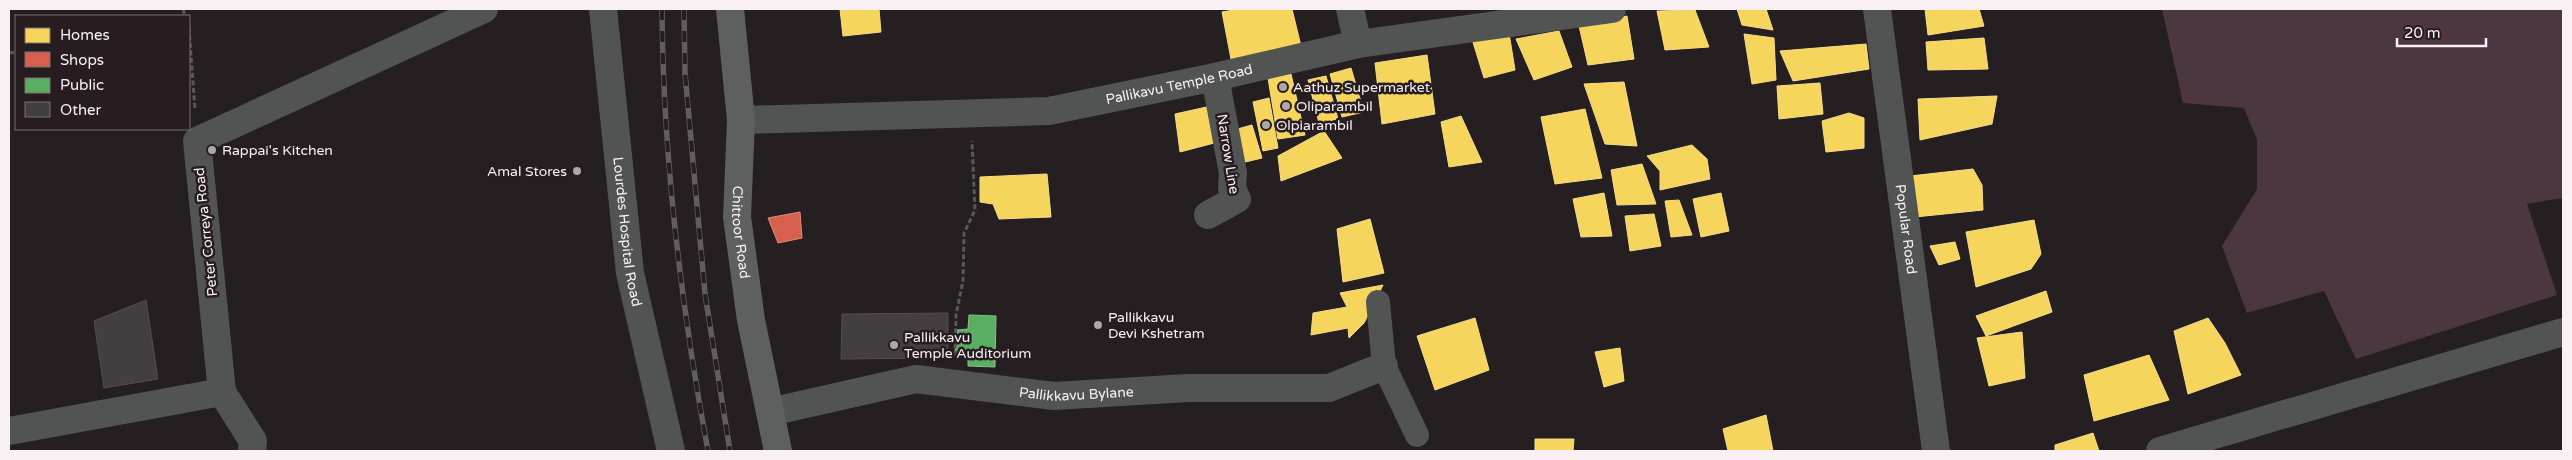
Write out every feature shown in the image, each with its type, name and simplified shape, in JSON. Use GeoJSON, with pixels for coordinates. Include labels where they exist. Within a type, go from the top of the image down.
{"type":"FeatureCollection","features":[{"type":"Feature","properties":{"kind":"main road","name":"Chittoor Road"},"geometry":{"type":"LineString","coordinates":[[730,9],[741,120],[737,217],[751,320],[778,451]]}},
{"type":"Feature","properties":{"kind":"street"},"geometry":{"type":"LineString","coordinates":[[197,141],[484,9]]}},
{"type":"Feature","properties":{"kind":"street","name":"Lourdes Hospital Road"},"geometry":{"type":"LineString","coordinates":[[603,9],[630,273],[672,451]]}},
{"type":"Feature","properties":{"kind":"street"},"geometry":{"type":"LineString","coordinates":[[1350,9],[1358,44]]}},
{"type":"Feature","properties":{"kind":"street","name":"Pallikavu Temple Road"},"geometry":{"type":"LineString","coordinates":[[741,120],[1050,110],[1215,77],[1358,44],[1612,9]]}},
{"type":"Feature","properties":{"kind":"street","name":"Popular Road"},"geometry":{"type":"LineString","coordinates":[[1877,9],[1936,451]]}},
{"type":"Feature","properties":{"kind":"street","name":"Narrow Line"},"geometry":{"type":"LineString","coordinates":[[1208,215],[1236,200],[1232,188],[1233,173],[1215,77]]}},
{"type":"Feature","properties":{"kind":"street","name":"Peter Correya Road"},"geometry":{"type":"LineString","coordinates":[[197,141],[222,392]]}},
{"type":"Feature","properties":{"kind":"street"},"geometry":{"type":"LineString","coordinates":[[1378,302],[1384,366],[1417,435]]}},
{"type":"Feature","properties":{"kind":"street"},"geometry":{"type":"LineString","coordinates":[[2160,451],[2563,332]]}},
{"type":"Feature","properties":{"kind":"street","name":"Pallikkavu Bylane"},"geometry":{"type":"LineString","coordinates":[[770,412],[916,379],[1054,396],[1188,388],[1329,388],[1384,366]]}},
{"type":"Feature","properties":{"kind":"street"},"geometry":{"type":"LineString","coordinates":[[9,430],[222,392],[253,441],[252,451]]}},
{"type":"Feature","properties":{"kind":"path"},"geometry":{"type":"LineString","coordinates":[[190,43],[197,141]]}},
{"type":"Feature","properties":{"kind":"path"},"geometry":{"type":"LineString","coordinates":[[954,384],[956,315],[963,281],[964,233],[975,210],[973,148],[966,113]]}},
{"type":"Feature","properties":{"kind":"shaded area"},"geometry":{"type":"Polygon","coordinates":[[[2162,9],[2563,9],[2563,198],[2527,204],[2557,295],[2356,359],[2324,291],[2247,313],[2222,246],[2257,189],[2257,140],[2244,108],[2183,103],[2162,9]]]}},
{"type":"Feature","properties":{"kind":"building: Homes"},"geometry":{"type":"Polygon","coordinates":[[[840,9],[879,9],[881,32],[843,36],[840,9]]]}},
{"type":"Feature","properties":{"kind":"building: Homes"},"geometry":{"type":"Polygon","coordinates":[[[1239,9],[1292,9],[1301,46],[1231,59],[1222,12],[1239,9]]]}},
{"type":"Feature","properties":{"kind":"building: Homes"},"geometry":{"type":"Polygon","coordinates":[[[1737,9],[1766,9],[1773,30],[1742,25],[1737,9]]]}},
{"type":"Feature","properties":{"kind":"building: Homes"},"geometry":{"type":"Polygon","coordinates":[[[1925,9],[1979,9],[1984,26],[1928,35],[1925,9]]]}},
{"type":"Feature","properties":{"kind":"building: Homes"},"geometry":{"type":"Polygon","coordinates":[[[1695,10],[1709,47],[1665,50],[1657,11],[1695,10]]]}},
{"type":"Feature","properties":{"kind":"building: Homes"},"geometry":{"type":"Polygon","coordinates":[[[1627,16],[1634,59],[1588,65],[1579,26],[1627,16]]]}},
{"type":"Feature","properties":{"kind":"building: Homes"},"geometry":{"type":"Polygon","coordinates":[[[1559,31],[1572,67],[1534,80],[1516,39],[1559,31]]]}},
{"type":"Feature","properties":{"kind":"building: Homes"},"geometry":{"type":"Polygon","coordinates":[[[1509,33],[1515,70],[1484,78],[1472,39],[1509,33]]]}},
{"type":"Feature","properties":{"kind":"building: Homes"},"geometry":{"type":"Polygon","coordinates":[[[1744,34],[1774,38],[1776,80],[1752,84],[1744,34]]]}},
{"type":"Feature","properties":{"kind":"building: Homes"},"geometry":{"type":"Polygon","coordinates":[[[1984,38],[1988,69],[1928,70],[1926,42],[1984,38]]]}},
{"type":"Feature","properties":{"kind":"building: Homes"},"geometry":{"type":"Polygon","coordinates":[[[1866,44],[1869,69],[1793,81],[1780,51],[1866,44]]]}},
{"type":"Feature","properties":{"kind":"building: Homes"},"geometry":{"type":"Polygon","coordinates":[[[1427,55],[1435,114],[1382,124],[1375,63],[1427,55]]]}},
{"type":"Feature","properties":{"kind":"building: Homes","name":"Oliparambil"},"geometry":{"type":"Polygon","coordinates":[[[1351,68],[1364,112],[1342,117],[1330,74],[1351,68]]]}},
{"type":"Feature","properties":{"kind":"building: Homes","name":"Oliparambil"},"geometry":{"type":"Polygon","coordinates":[[[1291,74],[1305,135],[1278,139],[1268,78],[1291,74]]]}},
{"type":"Feature","properties":{"kind":"building: Homes"},"geometry":{"type":"Polygon","coordinates":[[[1326,76],[1338,119],[1319,123],[1308,80],[1326,76]]]}},
{"type":"Feature","properties":{"kind":"building: Homes"},"geometry":{"type":"Polygon","coordinates":[[[1624,82],[1637,146],[1605,144],[1584,84],[1624,82]]]}},
{"type":"Feature","properties":{"kind":"building: Homes"},"geometry":{"type":"Polygon","coordinates":[[[1820,83],[1823,114],[1779,119],[1777,86],[1820,83]]]}},
{"type":"Feature","properties":{"kind":"building: Homes"},"geometry":{"type":"Polygon","coordinates":[[[1997,96],[1992,124],[1920,140],[1918,99],[1997,96]]]}},
{"type":"Feature","properties":{"kind":"building: Homes","name":"Olpiarambil"},"geometry":{"type":"Polygon","coordinates":[[[1269,98],[1278,148],[1263,151],[1253,102],[1269,98]]]}},
{"type":"Feature","properties":{"kind":"building: Homes"},"geometry":{"type":"Polygon","coordinates":[[[1211,106],[1218,142],[1180,152],[1175,114],[1211,106]]]}},
{"type":"Feature","properties":{"kind":"building: Homes"},"geometry":{"type":"Polygon","coordinates":[[[1585,109],[1602,178],[1555,184],[1541,117],[1585,109]]]}},
{"type":"Feature","properties":{"kind":"building: Homes"},"geometry":{"type":"Polygon","coordinates":[[[1849,113],[1864,118],[1864,148],[1826,152],[1822,121],[1849,113]]]}},
{"type":"Feature","properties":{"kind":"building: Homes"},"geometry":{"type":"Polygon","coordinates":[[[1461,116],[1482,162],[1449,167],[1441,122],[1461,116]]]}},
{"type":"Feature","properties":{"kind":"building: Homes"},"geometry":{"type":"Polygon","coordinates":[[[1252,125],[1262,158],[1237,164],[1230,131],[1252,125]]]}},
{"type":"Feature","properties":{"kind":"building: Homes"},"geometry":{"type":"Polygon","coordinates":[[[1324,131],[1342,158],[1281,181],[1278,156],[1324,131]]]}},
{"type":"Feature","properties":{"kind":"building: Homes"},"geometry":{"type":"Polygon","coordinates":[[[1692,145],[1707,159],[1710,179],[1660,190],[1660,171],[1647,156],[1692,145]]]}},
{"type":"Feature","properties":{"kind":"building: Homes"},"geometry":{"type":"Polygon","coordinates":[[[1642,164],[1656,204],[1617,205],[1611,170],[1642,164]]]}},
{"type":"Feature","properties":{"kind":"building: Homes"},"geometry":{"type":"Polygon","coordinates":[[[1973,169],[1982,185],[1983,210],[1915,217],[1910,176],[1973,169]]]}},
{"type":"Feature","properties":{"kind":"building: Homes"},"geometry":{"type":"Polygon","coordinates":[[[1047,174],[1051,217],[999,219],[993,204],[980,202],[980,177],[1047,174]]]}},
{"type":"Feature","properties":{"kind":"building: Homes"},"geometry":{"type":"Polygon","coordinates":[[[1604,193],[1612,236],[1581,237],[1573,199],[1604,193]]]}},
{"type":"Feature","properties":{"kind":"building: Homes"},"geometry":{"type":"Polygon","coordinates":[[[1721,193],[1729,231],[1701,237],[1693,199],[1721,193]]]}},
{"type":"Feature","properties":{"kind":"building: Homes"},"geometry":{"type":"Polygon","coordinates":[[[1679,200],[1692,235],[1671,237],[1665,201],[1679,200]]]}},
{"type":"Feature","properties":{"kind":"building: Homes"},"geometry":{"type":"Polygon","coordinates":[[[1654,214],[1661,246],[1630,251],[1625,216],[1654,214]]]}},
{"type":"Feature","properties":{"kind":"building: Homes"},"geometry":{"type":"Polygon","coordinates":[[[1370,219],[1384,273],[1343,282],[1337,229],[1370,219]]]}},
{"type":"Feature","properties":{"kind":"building: Homes"},"geometry":{"type":"Polygon","coordinates":[[[2034,220],[2041,254],[2031,269],[1976,287],[1966,232],[2034,220]]]}},
{"type":"Feature","properties":{"kind":"building: Homes"},"geometry":{"type":"Polygon","coordinates":[[[1955,242],[1960,259],[1939,265],[1930,246],[1955,242]]]}},
{"type":"Feature","properties":{"kind":"building: Homes"},"geometry":{"type":"Polygon","coordinates":[[[1383,285],[1364,323],[1349,338],[1348,328],[1311,335],[1313,313],[1347,307],[1340,293],[1383,285]]]}},
{"type":"Feature","properties":{"kind":"building: Homes"},"geometry":{"type":"Polygon","coordinates":[[[2046,291],[2052,312],[1986,336],[1976,316],[2046,291]]]}},
{"type":"Feature","properties":{"kind":"building: Homes"},"geometry":{"type":"Polygon","coordinates":[[[1475,318],[1489,370],[1435,390],[1417,336],[1475,318]]]}},
{"type":"Feature","properties":{"kind":"building: Homes"},"geometry":{"type":"Polygon","coordinates":[[[2208,318],[2225,343],[2241,375],[2188,394],[2174,331],[2208,318]]]}},
{"type":"Feature","properties":{"kind":"building: Homes"},"geometry":{"type":"Polygon","coordinates":[[[2022,332],[2025,378],[1989,386],[1977,338],[2022,332]]]}},
{"type":"Feature","properties":{"kind":"building: Homes"},"geometry":{"type":"Polygon","coordinates":[[[1620,348],[1624,381],[1604,387],[1595,352],[1620,348]]]}},
{"type":"Feature","properties":{"kind":"building: Homes"},"geometry":{"type":"Polygon","coordinates":[[[2149,355],[2169,400],[2094,421],[2084,375],[2149,355]]]}},
{"type":"Feature","properties":{"kind":"building: Homes"},"geometry":{"type":"Polygon","coordinates":[[[1766,415],[1773,451],[1728,451],[1723,429],[1766,415]]]}},
{"type":"Feature","properties":{"kind":"building: Homes"},"geometry":{"type":"Polygon","coordinates":[[[2093,433],[2099,451],[2055,451],[2055,445],[2093,433]]]}},
{"type":"Feature","properties":{"kind":"building: Homes"},"geometry":{"type":"Polygon","coordinates":[[[1535,439],[1574,439],[1573,451],[1535,451],[1535,439]]]}},
{"type":"Feature","properties":{"kind":"building: Shops"},"geometry":{"type":"Polygon","coordinates":[[[800,212],[802,238],[778,243],[768,218],[800,212]]]}},
{"type":"Feature","properties":{"kind":"building: Public"},"geometry":{"type":"Polygon","coordinates":[[[969,315],[996,316],[995,367],[968,366],[968,354],[955,354],[957,330],[968,329],[969,315]]]}},
{"type":"Feature","properties":{"kind":"building: Other"},"geometry":{"type":"Polygon","coordinates":[[[146,300],[158,379],[104,388],[94,321],[146,300]]]}},
{"type":"Feature","properties":{"kind":"building: Other","name":"Pallikkavu Temple Auditorium"},"geometry":{"type":"Polygon","coordinates":[[[948,313],[948,358],[841,359],[842,314],[948,313]]]}},
{"type":"Feature","properties":{"kind":"railway"},"geometry":{"type":"LineString","coordinates":[[662,9],[666,120],[675,231],[698,396],[708,451]]}},
{"type":"Feature","properties":{"kind":"railway"},"geometry":{"type":"LineString","coordinates":[[684,9],[685,73],[705,294],[730,451]]}},
{"type":"Feature","properties":{"kind":"place","name":"Aathuz Supermarket"},"geometry":{"type":"Point","coordinates":[1283,87]}},
{"type":"Feature","properties":{"kind":"place","name":"Oliparambil"},"geometry":{"type":"Point","coordinates":[1286,106]}},
{"type":"Feature","properties":{"kind":"place","name":"Olpiarambil"},"geometry":{"type":"Point","coordinates":[1266,125]}},
{"type":"Feature","properties":{"kind":"place","name":"Rappai's Kitchen"},"geometry":{"type":"Point","coordinates":[212,150]}},
{"type":"Feature","properties":{"kind":"place","name":"Amal Stores"},"geometry":{"type":"Point","coordinates":[577,171]}},
{"type":"Feature","properties":{"kind":"place","name":"Pallikkavu Devi Kshetram"},"geometry":{"type":"Point","coordinates":[1098,325]}},
{"type":"Feature","properties":{"kind":"place","name":"Pallikkavu Temple Auditorium"},"geometry":{"type":"Point","coordinates":[894,345]}}]}
